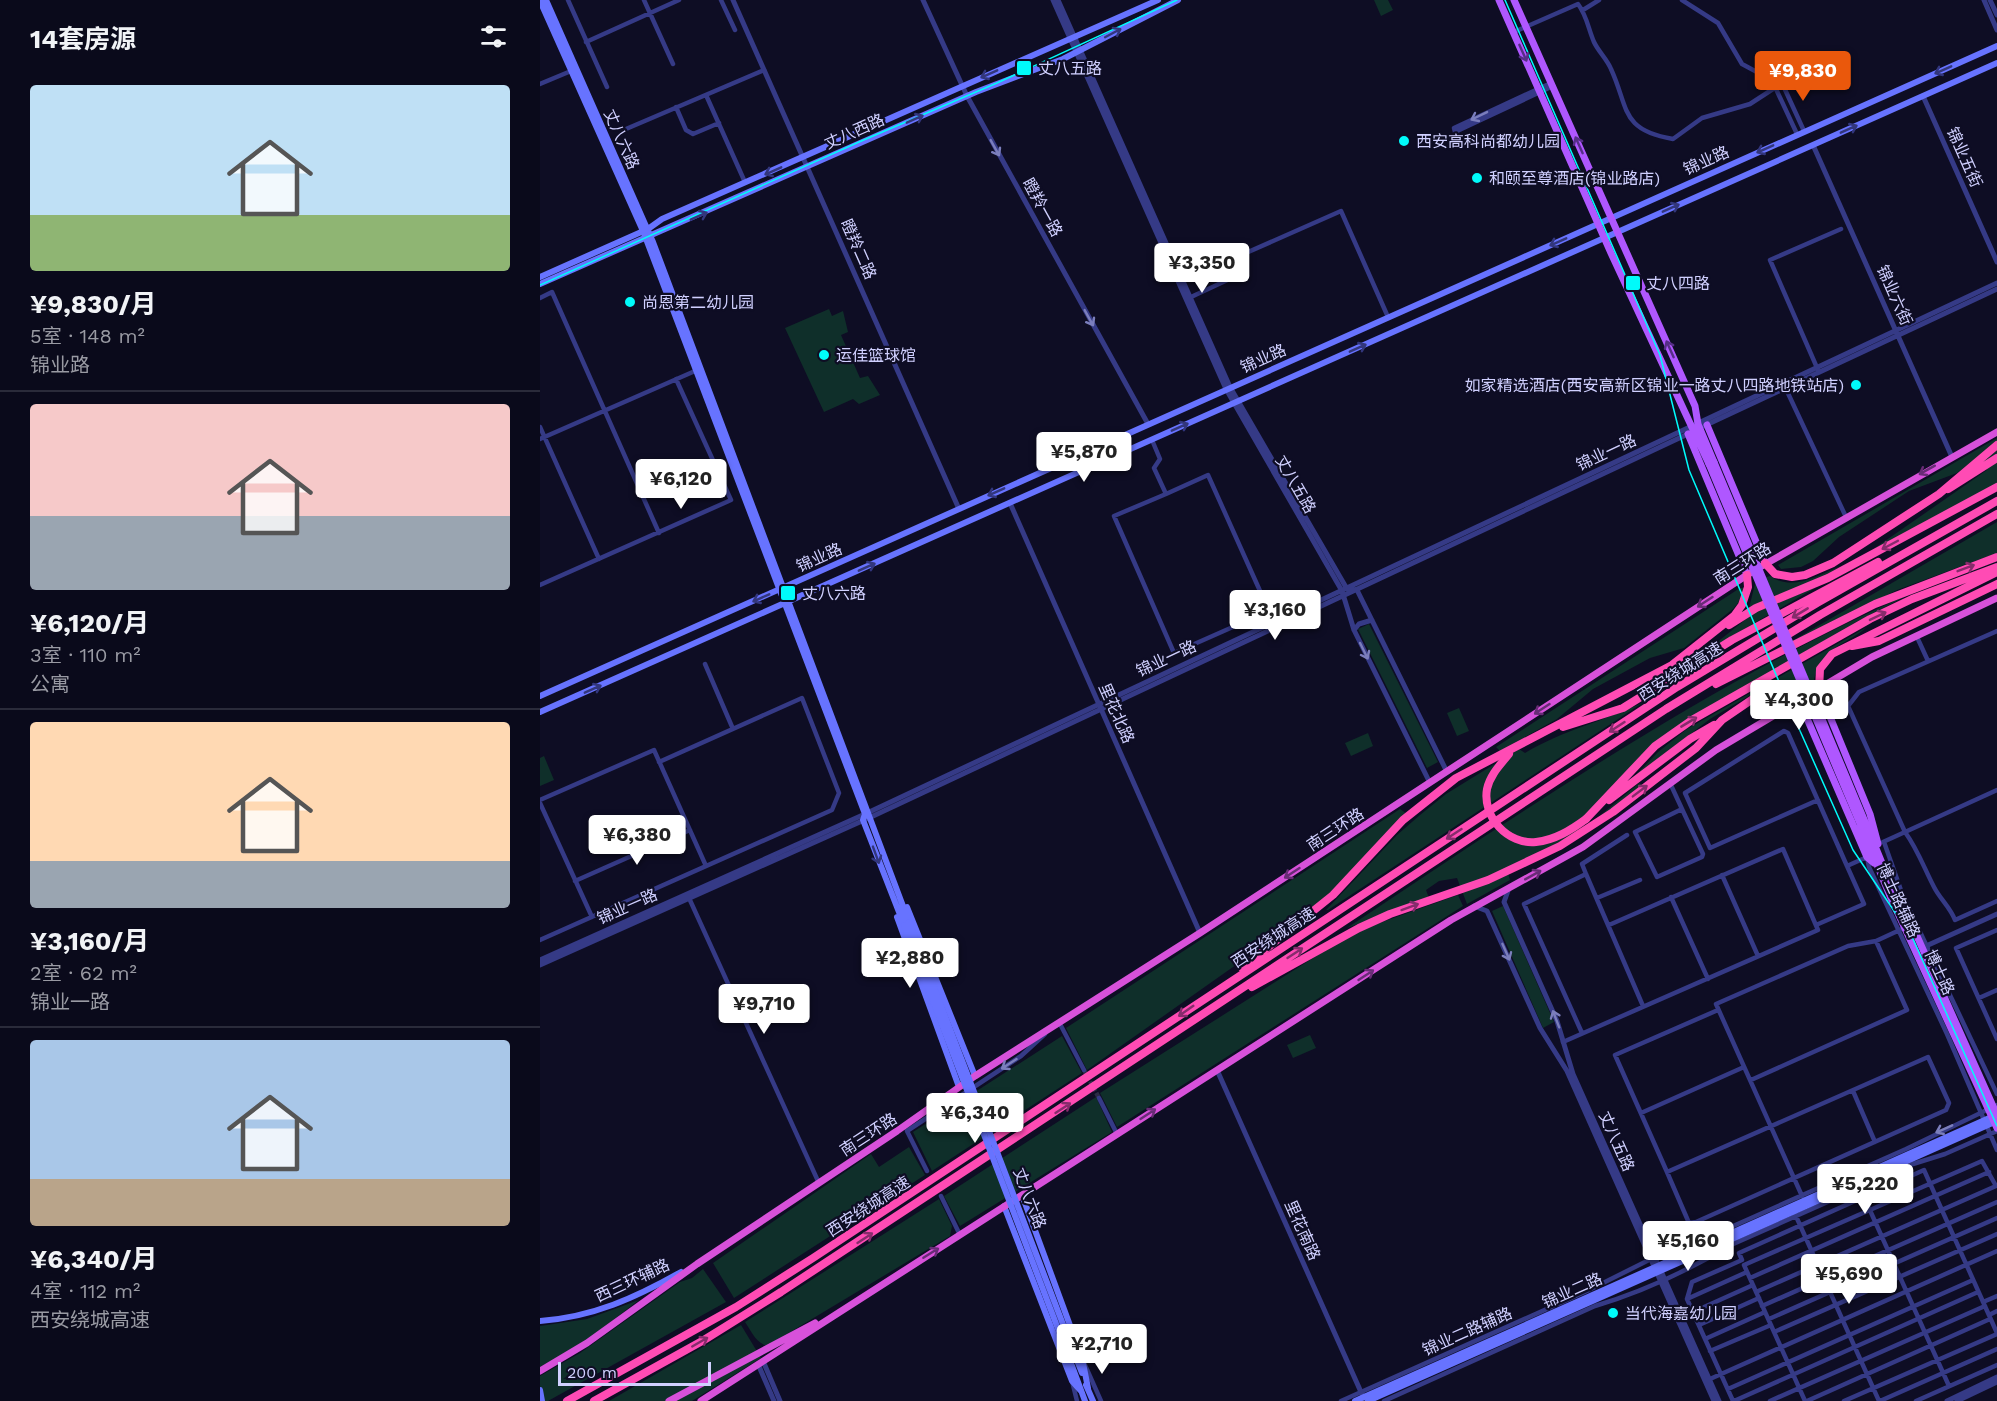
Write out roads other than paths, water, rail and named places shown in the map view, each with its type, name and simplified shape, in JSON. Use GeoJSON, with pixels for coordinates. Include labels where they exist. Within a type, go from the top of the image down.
{"type":"FeatureCollection","features":[{"type":"Feature","properties":{"kind":"highway","name":"南三环路"},"geometry":{"type":"LineString","coordinates":[[540,1371],[587,1343],[697,1263],[897,1131],[975,1076],[1200,933],[1765,563],[1997,432]]}},
{"type":"Feature","properties":{"kind":"highway"},"geometry":{"type":"LineString","coordinates":[[1765,563],[1775,574],[1792,577],[1833,563],[1939,494],[1997,445]]}},
{"type":"Feature","properties":{"kind":"highway"},"geometry":{"type":"LineString","coordinates":[[1939,494],[1958,485],[1997,458]]}},
{"type":"Feature","properties":{"kind":"highway"},"geometry":{"type":"LineString","coordinates":[[1218,989],[1333,895],[1403,820],[1456,778],[1672,665],[1756,608],[1828,578],[1997,487]]}},
{"type":"Feature","properties":{"kind":"highway","name":"西安绕城高速"},"geometry":{"type":"LineString","coordinates":[[567,1401],[736,1307],[1677,687],[1955,523],[1997,501]]}},
{"type":"Feature","properties":{"kind":"highway","name":"西安绕城高速"},"geometry":{"type":"LineString","coordinates":[[594,1401],[704,1340],[781,1292],[1666,709],[1820,615],[1997,514]]}},
{"type":"Feature","properties":{"kind":"highway"},"geometry":{"type":"LineString","coordinates":[[1799,700],[1778,691],[1768,691],[1751,699],[1690,739],[1561,835],[1534,843],[1505,833],[1492,819],[1488,808],[1487,789],[1496,769],[1510,751],[1573,723],[1623,708],[1802,601],[1955,523]]}},
{"type":"Feature","properties":{"kind":"highway"},"geometry":{"type":"LineString","coordinates":[[1666,709],[1875,604],[1997,557]]}},
{"type":"Feature","properties":{"kind":"highway"},"geometry":{"type":"LineString","coordinates":[[1589,816],[1643,757],[1692,720],[1870,619],[1912,599],[1997,567]]}},
{"type":"Feature","properties":{"kind":"highway"},"geometry":{"type":"LineString","coordinates":[[1819,690],[1820,669],[1825,661],[1842,648],[1997,572]]}},
{"type":"Feature","properties":{"kind":"highway"},"geometry":{"type":"LineString","coordinates":[[1672,665],[1734,616],[1746,597],[1747,575]]}},
{"type":"Feature","properties":{"kind":"highway"},"geometry":{"type":"LineString","coordinates":[[1842,648],[1879,641],[1997,584]]}},
{"type":"Feature","properties":{"kind":"highway"},"geometry":{"type":"LineString","coordinates":[[701,1401],[1474,906],[1583,847],[1716,750],[1872,657],[1997,598]]}},
{"type":"Feature","properties":{"kind":"highway"},"geometry":{"type":"LineString","coordinates":[[1227,1000],[1359,928],[1488,880],[1540,857],[1593,825],[1696,748],[1722,720]]}},
{"type":"Feature","properties":{"kind":"highway"},"geometry":{"type":"LineString","coordinates":[[1523,746],[1545,731]]}},
{"type":"Feature","properties":{"kind":"highway"},"geometry":{"type":"LineString","coordinates":[[669,1401],[846,1307]]}},
{"type":"Feature","properties":{"kind":"main road","name":"丈八六路"},"geometry":{"type":"LineString","coordinates":[[546,0],[646,233],[781,589]]}},
{"type":"Feature","properties":{"kind":"main road","name":"丈八西路"},"geometry":{"type":"LineString","coordinates":[[540,284],[646,233],[662,219],[1158,0]]}},
{"type":"Feature","properties":{"kind":"main road","name":"丈八西路"},"geometry":{"type":"LineString","coordinates":[[540,277],[807,167],[967,96],[1079,51],[1178,0]]}},
{"type":"Feature","properties":{"kind":"main road"},"geometry":{"type":"LineString","coordinates":[[1499,0],[1599,223],[1697,428],[1765,563]]}},
{"type":"Feature","properties":{"kind":"main road"},"geometry":{"type":"LineString","coordinates":[[1514,0],[1695,406],[1697,428],[1747,575]]}},
{"type":"Feature","properties":{"kind":"main road","name":"丈八六路"},"geometry":{"type":"LineString","coordinates":[[540,1],[646,233],[695,371],[787,602],[867,816],[898,889],[907,924]]}},
{"type":"Feature","properties":{"kind":"main road","name":"锦业路"},"geometry":{"type":"LineString","coordinates":[[540,696],[1997,46]]}},
{"type":"Feature","properties":{"kind":"main road","name":"锦业路"},"geometry":{"type":"LineString","coordinates":[[540,712],[1997,63]]}},
{"type":"Feature","properties":{"kind":"main road","name":"博士路"},"geometry":{"type":"LineString","coordinates":[[1697,428],[1864,825],[1902,929],[1993,1107]]}},
{"type":"Feature","properties":{"kind":"main road"},"geometry":{"type":"LineString","coordinates":[[1799,700],[1867,857],[1879,863],[1881,843],[1819,690]]}},
{"type":"Feature","properties":{"kind":"main road","name":"丈八六路"},"geometry":{"type":"LineString","coordinates":[[867,816],[886,882],[907,924],[1071,1354],[1084,1389],[1085,1401]]}},
{"type":"Feature","properties":{"kind":"main road","name":"博士路"},"geometry":{"type":"LineString","coordinates":[[1879,863],[1993,1107],[1996,1121]]}},
{"type":"Feature","properties":{"kind":"main road"},"geometry":{"type":"LineString","coordinates":[[886,882],[899,925],[959,1087]]}},
{"type":"Feature","properties":{"kind":"main road"},"geometry":{"type":"LineString","coordinates":[[898,889],[915,922],[975,1076]]}},
{"type":"Feature","properties":{"kind":"main road","name":"锦业二路"},"geometry":{"type":"LineString","coordinates":[[1355,1401],[1658,1269],[1804,1201],[1996,1121]]}},
{"type":"Feature","properties":{"kind":"main road"},"geometry":{"type":"LineString","coordinates":[[1022,1195],[1082,1358],[1084,1389]]}},
{"type":"Feature","properties":{"kind":"main road","name":"锦业二路"},"geometry":{"type":"LineString","coordinates":[[1658,1269],[1795,1214],[1804,1201]]}},
{"type":"Feature","properties":{"kind":"main road"},"geometry":{"type":"LineString","coordinates":[[1004,1206],[1072,1380],[1084,1389]]}},
{"type":"Feature","properties":{"kind":"main road","name":"西三环辅路"},"geometry":{"type":"LineString","coordinates":[[540,1321],[585,1315],[619,1304],[697,1263]]}},
{"type":"Feature","properties":{"kind":"main road","name":"丈八六路"},"geometry":{"type":"LineString","coordinates":[[1084,1389],[1093,1401]]}},
{"type":"Feature","properties":{"kind":"main road"},"geometry":{"type":"LineString","coordinates":[[540,1390],[542,1401]]}},
{"type":"Feature","properties":{"kind":"street"},"geometry":{"type":"LineString","coordinates":[[568,0],[607,87]]}},
{"type":"Feature","properties":{"kind":"street"},"geometry":{"type":"LineString","coordinates":[[645,0],[673,64]]}},
{"type":"Feature","properties":{"kind":"street"},"geometry":{"type":"LineString","coordinates":[[586,42],[679,0]]}},
{"type":"Feature","properties":{"kind":"street"},"geometry":{"type":"LineString","coordinates":[[721,0],[735,30]]}},
{"type":"Feature","properties":{"kind":"street","name":"瞪羚二路"},"geometry":{"type":"LineString","coordinates":[[733,0],[959,509]]}},
{"type":"Feature","properties":{"kind":"street","name":"瞪羚一路"},"geometry":{"type":"LineString","coordinates":[[923,0],[962,87],[1148,424]]}},
{"type":"Feature","properties":{"kind":"street","name":"丈八五路"},"geometry":{"type":"LineString","coordinates":[[1053,0],[1079,51],[1191,297],[1228,388]]}},
{"type":"Feature","properties":{"kind":"street","name":"丈八五路"},"geometry":{"type":"LineString","coordinates":[[1058,0],[1072,37]]}},
{"type":"Feature","properties":{"kind":"street"},"geometry":{"type":"LineString","coordinates":[[1583,10],[1599,0]]}},
{"type":"Feature","properties":{"kind":"street"},"geometry":{"type":"LineString","coordinates":[[1682,0],[1718,24],[1742,64],[1768,78]]}},
{"type":"Feature","properties":{"kind":"street"},"geometry":{"type":"LineString","coordinates":[[1984,0],[1997,30]]}},
{"type":"Feature","properties":{"kind":"street"},"geometry":{"type":"LineString","coordinates":[[1990,0],[1997,15]]}},
{"type":"Feature","properties":{"kind":"street"},"geometry":{"type":"LineString","coordinates":[[1514,32],[1578,4],[1583,10],[1594,42],[1612,71],[1627,114],[1651,135],[1672,139],[1702,118],[1750,104],[1782,83]]}},
{"type":"Feature","properties":{"kind":"street","name":"丈八五路"},"geometry":{"type":"LineString","coordinates":[[1079,51],[1228,388],[1344,592],[1354,630],[1430,783]]}},
{"type":"Feature","properties":{"kind":"street"},"geometry":{"type":"LineString","coordinates":[[626,129],[764,69]]}},
{"type":"Feature","properties":{"kind":"street"},"geometry":{"type":"LineString","coordinates":[[540,84],[571,71]]}},
{"type":"Feature","properties":{"kind":"street"},"geometry":{"type":"LineString","coordinates":[[1768,78],[1776,74],[1781,77],[1804,131]]}},
{"type":"Feature","properties":{"kind":"street"},"geometry":{"type":"LineString","coordinates":[[1768,78],[1769,86],[1775,89],[1797,134]]}},
{"type":"Feature","properties":{"kind":"street"},"geometry":{"type":"LineString","coordinates":[[1539,89],[1455,132],[1454,128],[1539,89],[1552,84]]}},
{"type":"Feature","properties":{"kind":"street"},"geometry":{"type":"LineString","coordinates":[[706,94],[744,180]]}},
{"type":"Feature","properties":{"kind":"street","name":"锦业五街"},"geometry":{"type":"LineString","coordinates":[[1923,96],[1997,262]]}},
{"type":"Feature","properties":{"kind":"street"},"geometry":{"type":"LineString","coordinates":[[676,107],[686,130],[693,134],[719,123]]}},
{"type":"Feature","properties":{"kind":"street","name":"锦业六街"},"geometry":{"type":"LineString","coordinates":[[1813,145],[1952,457]]}},
{"type":"Feature","properties":{"kind":"street"},"geometry":{"type":"LineString","coordinates":[[1191,297],[1236,276],[1230,260],[1341,211],[1389,317]]}},
{"type":"Feature","properties":{"kind":"street"},"geometry":{"type":"LineString","coordinates":[[1818,370],[1770,260],[1841,229]]}},
{"type":"Feature","properties":{"kind":"street","name":"锦业一路"},"geometry":{"type":"LineString","coordinates":[[1897,333],[1997,283]]}},
{"type":"Feature","properties":{"kind":"street","name":"锦业一路"},"geometry":{"type":"LineString","coordinates":[[1357,590],[1818,370],[1997,289]]}},
{"type":"Feature","properties":{"kind":"street"},"geometry":{"type":"LineString","coordinates":[[540,298],[552,292],[658,533]]}},
{"type":"Feature","properties":{"kind":"street","name":"锦业一路"},"geometry":{"type":"LineString","coordinates":[[540,965],[867,816],[1344,592],[1786,389],[1818,370]]}},
{"type":"Feature","properties":{"kind":"street"},"geometry":{"type":"LineString","coordinates":[[542,438],[695,371]]}},
{"type":"Feature","properties":{"kind":"street"},"geometry":{"type":"LineString","coordinates":[[540,585],[731,500],[676,379]]}},
{"type":"Feature","properties":{"kind":"street"},"geometry":{"type":"LineString","coordinates":[[1786,389],[1846,517]]}},
{"type":"Feature","properties":{"kind":"street"},"geometry":{"type":"LineString","coordinates":[[540,427],[542,438],[598,559]]}},
{"type":"Feature","properties":{"kind":"street"},"geometry":{"type":"LineString","coordinates":[[1152,440],[1161,459],[1154,468],[1166,494]]}},
{"type":"Feature","properties":{"kind":"street"},"geometry":{"type":"LineString","coordinates":[[1208,475],[1269,611],[1174,653],[1114,516],[1166,494],[1208,475]]}},
{"type":"Feature","properties":{"kind":"street","name":"里花北路"},"geometry":{"type":"LineString","coordinates":[[1010,503],[1200,933]]}},
{"type":"Feature","properties":{"kind":"street"},"geometry":{"type":"LineString","coordinates":[[1344,592],[1357,590],[1447,772]]}},
{"type":"Feature","properties":{"kind":"street"},"geometry":{"type":"LineString","coordinates":[[1354,630],[1359,624],[1372,620]]}},
{"type":"Feature","properties":{"kind":"street"},"geometry":{"type":"LineString","coordinates":[[1997,631],[1859,692],[1848,706],[1905,832],[1917,848],[1935,889],[1949,907],[1955,920],[1997,901]]}},
{"type":"Feature","properties":{"kind":"street"},"geometry":{"type":"LineString","coordinates":[[1917,637],[1928,661]]}},
{"type":"Feature","properties":{"kind":"street"},"geometry":{"type":"LineString","coordinates":[[705,664],[734,729]]}},
{"type":"Feature","properties":{"kind":"street"},"geometry":{"type":"LineString","coordinates":[[540,940],[832,810],[839,793],[802,698],[659,762]]}},
{"type":"Feature","properties":{"kind":"street"},"geometry":{"type":"LineString","coordinates":[[1816,925],[1864,904],[1818,800],[1788,733],[1784,730],[1685,793],[1710,848],[1818,800]]}},
{"type":"Feature","properties":{"kind":"street"},"geometry":{"type":"LineString","coordinates":[[592,917],[540,802],[654,750],[706,866]]}},
{"type":"Feature","properties":{"kind":"street"},"geometry":{"type":"LineString","coordinates":[[1671,783],[1703,854],[1702,857],[1658,877],[1635,832],[1682,809]]}},
{"type":"Feature","properties":{"kind":"street"},"geometry":{"type":"LineString","coordinates":[[1881,843],[1997,790]]}},
{"type":"Feature","properties":{"kind":"street","name":"锦业一路"},"geometry":{"type":"LineString","coordinates":[[540,960],[867,816]]}},
{"type":"Feature","properties":{"kind":"street"},"geometry":{"type":"LineString","coordinates":[[540,819],[546,817]]}},
{"type":"Feature","properties":{"kind":"street"},"geometry":{"type":"LineString","coordinates":[[575,881],[690,830]]}},
{"type":"Feature","properties":{"kind":"street"},"geometry":{"type":"LineString","coordinates":[[1627,835],[1582,864],[1642,1006]]}},
{"type":"Feature","properties":{"kind":"street","name":"博士路辅路"},"geometry":{"type":"LineString","coordinates":[[1881,843],[1926,946],[1997,1094]]}},
{"type":"Feature","properties":{"kind":"street"},"geometry":{"type":"LineString","coordinates":[[1563,1042],[1818,930],[1783,849],[1609,925]]}},
{"type":"Feature","properties":{"kind":"street"},"geometry":{"type":"LineString","coordinates":[[1847,866],[1867,857]]}},
{"type":"Feature","properties":{"kind":"street","name":"博士路辅路"},"geometry":{"type":"LineString","coordinates":[[1867,857],[1869,867],[1902,929],[1997,1150]]}},
{"type":"Feature","properties":{"kind":"street"},"geometry":{"type":"LineString","coordinates":[[1582,1033],[1524,904],[1586,874]]}},
{"type":"Feature","properties":{"kind":"street"},"geometry":{"type":"LineString","coordinates":[[1722,875],[1758,956]]}},
{"type":"Feature","properties":{"kind":"street"},"geometry":{"type":"LineString","coordinates":[[1597,898],[1640,880]]}},
{"type":"Feature","properties":{"kind":"street","name":"丈八五路"},"geometry":{"type":"LineString","coordinates":[[1509,888],[1504,902],[1557,1021],[1573,1074],[1653,1258]]}},
{"type":"Feature","properties":{"kind":"street"},"geometry":{"type":"LineString","coordinates":[[1671,897],[1708,979]]}},
{"type":"Feature","properties":{"kind":"street"},"geometry":{"type":"LineString","coordinates":[[689,898],[818,1182]]}},
{"type":"Feature","properties":{"kind":"street","name":"丈八五路"},"geometry":{"type":"LineString","coordinates":[[1474,906],[1487,911],[1540,1028],[1567,1071],[1658,1269],[1714,1401]]}},
{"type":"Feature","properties":{"kind":"street"},"geometry":{"type":"LineString","coordinates":[[1926,946],[1997,914]]}},
{"type":"Feature","properties":{"kind":"street"},"geometry":{"type":"LineString","coordinates":[[1804,1201],[1716,1005],[1848,946],[1876,941],[1902,929]]}},
{"type":"Feature","properties":{"kind":"street"},"geometry":{"type":"LineString","coordinates":[[1997,930],[1956,948],[1997,1039]]}},
{"type":"Feature","properties":{"kind":"street"},"geometry":{"type":"LineString","coordinates":[[1750,1080],[1907,1010],[1876,941]]}},
{"type":"Feature","properties":{"kind":"street"},"geometry":{"type":"LineString","coordinates":[[1979,998],[1997,990]]}},
{"type":"Feature","properties":{"kind":"street"},"geometry":{"type":"LineString","coordinates":[[1667,1172],[1928,1058],[1949,1103],[1946,1110],[1794,1179],[1689,1223],[1615,1055],[1718,1010]]}},
{"type":"Feature","properties":{"kind":"street"},"geometry":{"type":"LineString","coordinates":[[927,1171],[907,1131],[1022,1056],[1056,1024],[1084,1070]]}},
{"type":"Feature","properties":{"kind":"street"},"geometry":{"type":"LineString","coordinates":[[1641,1113],[1744,1067]]}},
{"type":"Feature","properties":{"kind":"street","name":"里花南路"},"geometry":{"type":"LineString","coordinates":[[1217,1070],[1364,1398]]}},
{"type":"Feature","properties":{"kind":"street"},"geometry":{"type":"LineString","coordinates":[[1853,1091],[1875,1142]]}},
{"type":"Feature","properties":{"kind":"street"},"geometry":{"type":"LineString","coordinates":[[1099,1098],[1117,1134]]}},
{"type":"Feature","properties":{"kind":"street","name":"锦业二路辅路"},"geometry":{"type":"LineString","coordinates":[[1341,1401],[1364,1398],[1653,1258],[1804,1201],[1993,1107]]}},
{"type":"Feature","properties":{"kind":"street","name":"锦业二路辅路"},"geometry":{"type":"LineString","coordinates":[[1383,1401],[1595,1306],[1662,1280],[1795,1214],[1990,1134],[1996,1121]]}},
{"type":"Feature","properties":{"kind":"street"},"geometry":{"type":"LineString","coordinates":[[1756,1292],[1996,1188],[1982,1161],[1806,1238],[1692,1282],[1687,1299],[1734,1401],[1978,1292]]}},
{"type":"Feature","properties":{"kind":"street"},"geometry":{"type":"LineString","coordinates":[[1844,1401],[1996,1331],[1990,1317],[1984,1304],[1978,1292],[1924,1170],[1739,1253],[1806,1401],[1930,1346],[1990,1317],[1997,1311]]}},
{"type":"Feature","properties":{"kind":"street"},"geometry":{"type":"LineString","coordinates":[[1750,1278],[1989,1172]]}},
{"type":"Feature","properties":{"kind":"street"},"geometry":{"type":"LineString","coordinates":[[941,1196],[960,1235]]}},
{"type":"Feature","properties":{"kind":"street"},"geometry":{"type":"LineString","coordinates":[[1864,1197],[1949,1386]]}},
{"type":"Feature","properties":{"kind":"street"},"geometry":{"type":"LineString","coordinates":[[1762,1306],[1997,1202]]}},
{"type":"Feature","properties":{"kind":"street"},"geometry":{"type":"LineString","coordinates":[[1795,1214],[1880,1401],[1997,1349]]}},
{"type":"Feature","properties":{"kind":"street"},"geometry":{"type":"LineString","coordinates":[[1710,1351],[1831,1292],[1997,1218]]}},
{"type":"Feature","properties":{"kind":"street"},"geometry":{"type":"LineString","coordinates":[[1774,1332],[1997,1234]]}},
{"type":"Feature","properties":{"kind":"street"},"geometry":{"type":"LineString","coordinates":[[1710,1379],[1997,1251]]}},
{"type":"Feature","properties":{"kind":"street"},"geometry":{"type":"LineString","coordinates":[[1687,1299],[1747,1272]]}},
{"type":"Feature","properties":{"kind":"street","name":"丈八五路"},"geometry":{"type":"LineString","coordinates":[[1662,1280],[1719,1401]]}},
{"type":"Feature","properties":{"kind":"street"},"geometry":{"type":"LineString","coordinates":[[1728,1389],[1973,1280]]}},
{"type":"Feature","properties":{"kind":"street"},"geometry":{"type":"LineString","coordinates":[[1693,1312],[1753,1285]]}},
{"type":"Feature","properties":{"kind":"street"},"geometry":{"type":"LineString","coordinates":[[1770,1401],[1924,1332],[1997,1296]]}},
{"type":"Feature","properties":{"kind":"street"},"geometry":{"type":"LineString","coordinates":[[1699,1325],[1759,1298]]}},
{"type":"Feature","properties":{"kind":"street"},"geometry":{"type":"LineString","coordinates":[[1705,1339],[1765,1312]]}},
{"type":"Feature","properties":{"kind":"street"},"geometry":{"type":"LineString","coordinates":[[1082,1358],[1101,1401]]}},
{"type":"Feature","properties":{"kind":"street"},"geometry":{"type":"LineString","coordinates":[[760,1363],[774,1401]]}},
{"type":"Feature","properties":{"kind":"street"},"geometry":{"type":"LineString","coordinates":[[760,1363],[780,1401]]}},
{"type":"Feature","properties":{"kind":"street"},"geometry":{"type":"LineString","coordinates":[[1916,1401],[1997,1365]]}},
{"type":"Feature","properties":{"kind":"street"},"geometry":{"type":"LineString","coordinates":[[1947,1401],[1997,1377]]}},
{"type":"Feature","properties":{"kind":"street"},"geometry":{"type":"LineString","coordinates":[[1072,1380],[1077,1401]]}},
{"type":"Feature","properties":{"kind":"street"},"geometry":{"type":"LineString","coordinates":[[1957,1401],[1997,1382]]}},
{"type":"Feature","properties":{"kind":"tunnel"},"geometry":{"type":"LineString","coordinates":[[1084,1070],[1099,1098]]}},
{"type":"Feature","properties":{"kind":"tram line"},"geometry":{"type":"LineString","coordinates":[[540,285],[859,142],[997,83],[1177,0]]}},
{"type":"Feature","properties":{"kind":"tram line"},"geometry":{"type":"LineString","coordinates":[[1505,0],[1660,355],[1689,470],[1797,724],[1853,850],[1913,939],[1997,1126]]}},
{"type":"Feature","properties":{"kind":"place","name":"丈八五路"},"geometry":{"type":"Point","coordinates":[1024,68]}},
{"type":"Feature","properties":{"kind":"place","name":"西安高科尚都幼儿园"},"geometry":{"type":"Point","coordinates":[1404,141]}},
{"type":"Feature","properties":{"kind":"place","name":"和颐至尊酒店(锦业路店)"},"geometry":{"type":"Point","coordinates":[1477,178]}},
{"type":"Feature","properties":{"kind":"place","name":"丈八四路"},"geometry":{"type":"Point","coordinates":[1633,283]}},
{"type":"Feature","properties":{"kind":"place","name":"尚恩第二幼儿园"},"geometry":{"type":"Point","coordinates":[630,302]}},
{"type":"Feature","properties":{"kind":"place","name":"运佳篮球馆"},"geometry":{"type":"Point","coordinates":[824,355]}},
{"type":"Feature","properties":{"kind":"place","name":"如家精选酒店(西安高新区锦业一路丈八四路地铁站店)"},"geometry":{"type":"Point","coordinates":[1856,385]}},
{"type":"Feature","properties":{"kind":"place","name":"丈八六路"},"geometry":{"type":"Point","coordinates":[788,593]}},
{"type":"Feature","properties":{"kind":"place","name":"当代海嘉幼儿园"},"geometry":{"type":"Point","coordinates":[1613,1313]}}]}
